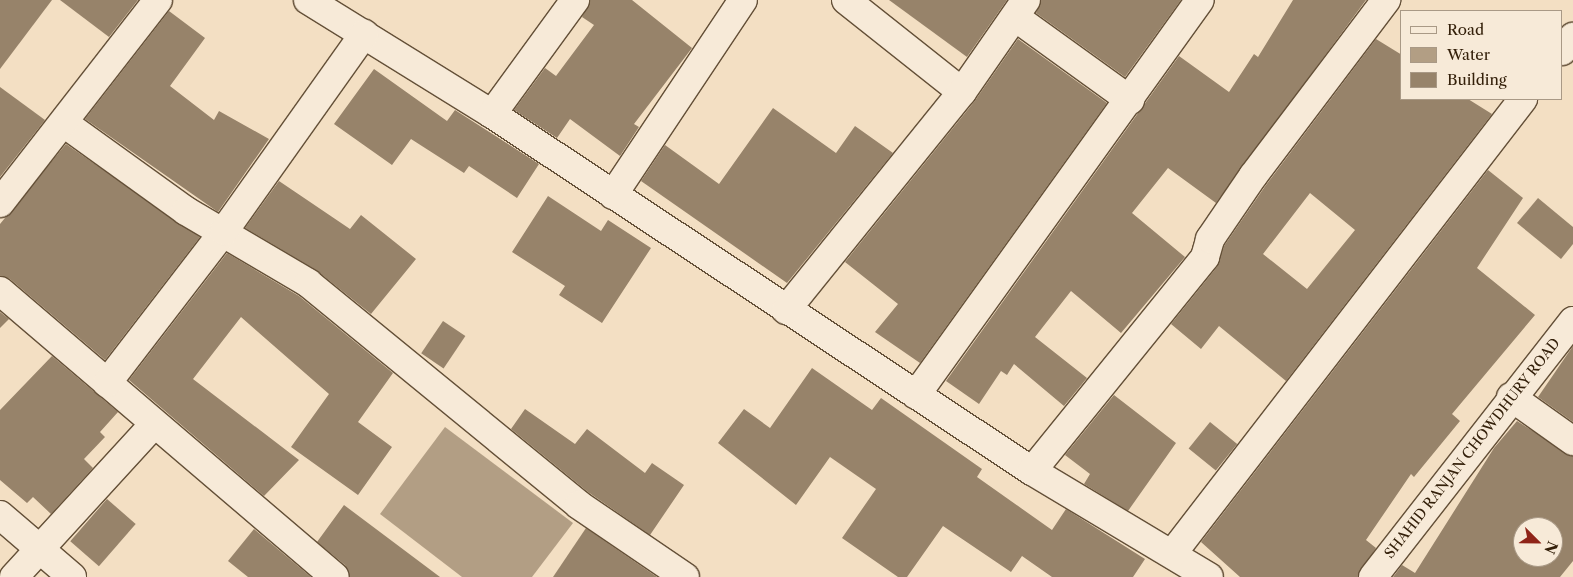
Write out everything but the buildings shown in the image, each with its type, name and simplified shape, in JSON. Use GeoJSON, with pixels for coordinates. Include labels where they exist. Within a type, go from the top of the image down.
{"type":"FeatureCollection","features":[{"type":"Feature","properties":{"kind":"street"},"geometry":{"type":"LineString","coordinates":[[0,204],[64,124],[158,0]]}},
{"type":"Feature","properties":{"kind":"street"},"geometry":{"type":"LineString","coordinates":[[308,0],[492,114],[1032,471],[1209,577]]}},
{"type":"Feature","properties":{"kind":"street"},"geometry":{"type":"LineString","coordinates":[[492,114],[576,0]]}},
{"type":"Feature","properties":{"kind":"street"},"geometry":{"type":"LineString","coordinates":[[613,195],[743,0]]}},
{"type":"Feature","properties":{"kind":"street"},"geometry":{"type":"LineString","coordinates":[[846,0],[962,92]]}},
{"type":"Feature","properties":{"kind":"street"},"geometry":{"type":"LineString","coordinates":[[916,395],[1130,100],[1200,0]]}},
{"type":"Feature","properties":{"kind":"street"},"geometry":{"type":"LineString","coordinates":[[1032,471],[1205,257],[1210,239],[1253,176],[1386,0]]}},
{"type":"Feature","properties":{"kind":"street"},"geometry":{"type":"LineString","coordinates":[[786,310],[962,92],[1021,9],[1130,100]]}},
{"type":"Feature","properties":{"kind":"street"},"geometry":{"type":"LineString","coordinates":[[107,383],[224,231],[364,34]]}},
{"type":"Feature","properties":{"kind":"street"},"geometry":{"type":"LineString","coordinates":[[1563,50],[1573,37]]}},
{"type":"Feature","properties":{"kind":"street"},"geometry":{"type":"LineString","coordinates":[[1172,554],[1522,100]]}},
{"type":"Feature","properties":{"kind":"street"},"geometry":{"type":"LineString","coordinates":[[64,124],[186,211],[224,231],[308,283],[579,505],[686,577]]}},
{"type":"Feature","properties":{"kind":"street"},"geometry":{"type":"LineString","coordinates":[[0,291],[335,577]]}},
{"type":"Feature","properties":{"kind":"street","name":"SHAHID RANJAN CHOWDHURY ROAD"},"geometry":{"type":"LineString","coordinates":[[1373,577],[1511,397],[1573,321]]}},
{"type":"Feature","properties":{"kind":"street"},"geometry":{"type":"LineString","coordinates":[[1511,397],[1573,442]]}},
{"type":"Feature","properties":{"kind":"street"},"geometry":{"type":"LineString","coordinates":[[14,577],[154,424]]}},
{"type":"Feature","properties":{"kind":"street"},"geometry":{"type":"LineString","coordinates":[[0,515],[72,577]]}},
{"type":"Feature","properties":{"kind":"water"},"geometry":{"type":"Polygon","coordinates":[[[445,427],[573,523],[532,577],[462,577],[380,514],[445,427]]]}}]}
